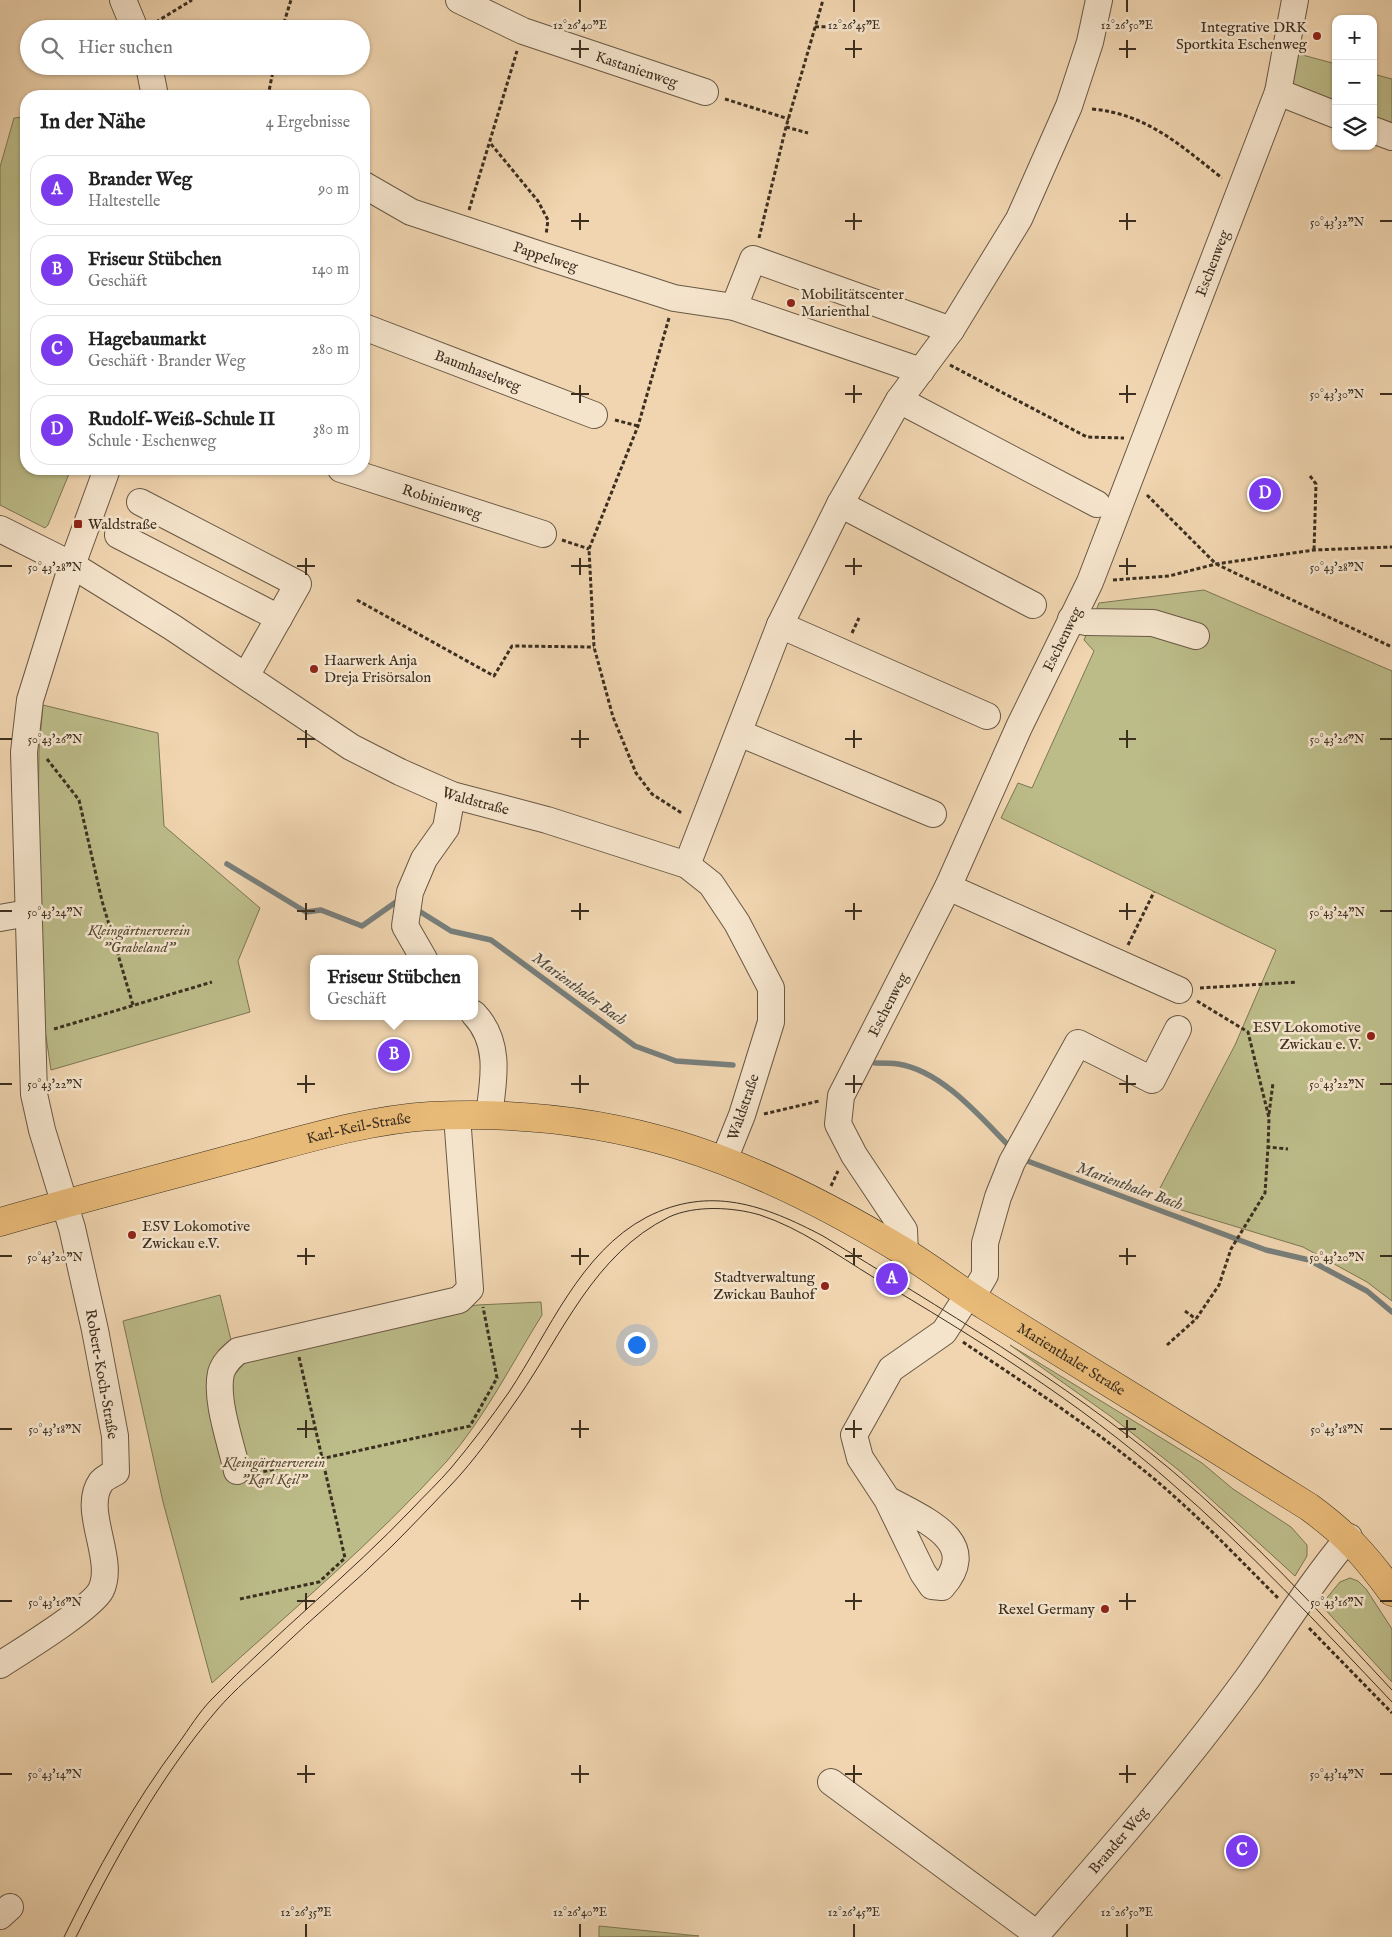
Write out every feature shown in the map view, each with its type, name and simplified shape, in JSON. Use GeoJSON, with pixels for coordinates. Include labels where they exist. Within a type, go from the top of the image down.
{"type":"FeatureCollection","features":[{"type":"Feature","properties":{"kind":"main road","name":"Karl-Keil-Straße"},"geometry":{"type":"LineString","coordinates":[[0,1222],[65,1203],[351,1128],[390,1120],[489,1114],[526,1115],[604,1125],[652,1137],[724,1160]]}},
{"type":"Feature","properties":{"kind":"main road","name":"Marienthaler Straße"},"geometry":{"type":"LineString","coordinates":[[724,1160],[783,1185],[905,1253],[970,1296],[1309,1507],[1349,1537],[1364,1553],[1392,1592]]}},
{"type":"Feature","properties":{"kind":"street"},"geometry":{"type":"LineString","coordinates":[[123,0],[139,20]]}},
{"type":"Feature","properties":{"kind":"street","name":"Kastanienweg"},"geometry":{"type":"LineString","coordinates":[[459,0],[523,31],[705,92]]}},
{"type":"Feature","properties":{"kind":"street"},"geometry":{"type":"LineString","coordinates":[[687,865],[780,625],[840,504],[899,400],[951,330],[1020,219],[1068,106],[1090,42],[1099,0]]}},
{"type":"Feature","properties":{"kind":"street","name":"Eschenweg"},"geometry":{"type":"LineString","coordinates":[[905,1253],[904,1230],[854,1155],[838,1124],[841,1096],[948,887],[970,834],[1090,582],[1278,92],[1295,0]]}},
{"type":"Feature","properties":{"kind":"street"},"geometry":{"type":"LineString","coordinates":[[151,75],[154,90]]}},
{"type":"Feature","properties":{"kind":"street"},"geometry":{"type":"LineString","coordinates":[[1278,92],[1332,113]]}},
{"type":"Feature","properties":{"kind":"street"},"geometry":{"type":"LineString","coordinates":[[1377,132],[1392,138]]}},
{"type":"Feature","properties":{"kind":"street","name":"Pappelweg"},"geometry":{"type":"LineString","coordinates":[[370,188],[411,212],[674,298],[734,307],[926,363]]}},
{"type":"Feature","properties":{"kind":"street"},"geometry":{"type":"LineString","coordinates":[[734,307],[753,260],[951,330]]}},
{"type":"Feature","properties":{"kind":"street","name":"Baumhaselweg"},"geometry":{"type":"LineString","coordinates":[[370,329],[594,415]]}},
{"type":"Feature","properties":{"kind":"street"},"geometry":{"type":"LineString","coordinates":[[899,400],[1097,504]]}},
{"type":"Feature","properties":{"kind":"street"},"geometry":{"type":"LineString","coordinates":[[65,1203],[42,1130],[34,1094],[30,1036],[24,752],[30,700],[72,565],[105,475]]}},
{"type":"Feature","properties":{"kind":"street","name":"Robinienweg"},"geometry":{"type":"LineString","coordinates":[[360,475],[542,534]]}},
{"type":"Feature","properties":{"kind":"street"},"geometry":{"type":"LineString","coordinates":[[140,502],[298,584],[246,676]]}},
{"type":"Feature","properties":{"kind":"street"},"geometry":{"type":"LineString","coordinates":[[840,504],[1034,605]]}},
{"type":"Feature","properties":{"kind":"street","name":"Waldstraße"},"geometry":{"type":"LineString","coordinates":[[0,529],[72,565],[246,676],[351,747],[400,772],[452,795],[548,820],[687,865],[711,884],[737,923],[770,988],[770,1022],[742,1115],[724,1160]]}},
{"type":"Feature","properties":{"kind":"street"},"geometry":{"type":"LineString","coordinates":[[118,535],[279,618]]}},
{"type":"Feature","properties":{"kind":"street"},"geometry":{"type":"LineString","coordinates":[[1072,619],[1086,622],[1153,623],[1196,636]]}},
{"type":"Feature","properties":{"kind":"street"},"geometry":{"type":"LineString","coordinates":[[780,625],[987,716]]}},
{"type":"Feature","properties":{"kind":"street"},"geometry":{"type":"LineString","coordinates":[[739,733],[932,814]]}},
{"type":"Feature","properties":{"kind":"street"},"geometry":{"type":"LineString","coordinates":[[422,955],[405,926],[410,892],[424,859],[446,828],[452,795]]}},
{"type":"Feature","properties":{"kind":"street"},"geometry":{"type":"LineString","coordinates":[[948,887],[1179,990]]}},
{"type":"Feature","properties":{"kind":"street"},"geometry":{"type":"LineString","coordinates":[[0,918],[28,913]]}},
{"type":"Feature","properties":{"kind":"street"},"geometry":{"type":"LineString","coordinates":[[478,1018],[484,1025],[492,1043],[495,1070],[489,1114]]}},
{"type":"Feature","properties":{"kind":"street"},"geometry":{"type":"LineString","coordinates":[[887,1500],[860,1458],[854,1435],[891,1369],[945,1330],[985,1275],[985,1243],[998,1197],[1016,1154],[1078,1043],[1152,1080],[1178,1028]]}},
{"type":"Feature","properties":{"kind":"street"},"geometry":{"type":"LineString","coordinates":[[237,1471],[221,1397],[222,1372],[227,1360],[238,1351],[459,1300],[470,1289],[457,1116]]}},
{"type":"Feature","properties":{"kind":"street","name":"Robert-Koch-Straße"},"geometry":{"type":"LineString","coordinates":[[0,1665],[88,1605],[100,1591],[105,1573],[94,1497],[101,1481],[116,1472],[115,1436],[95,1330],[65,1203]]}},
{"type":"Feature","properties":{"kind":"street","name":"Brander Weg"},"geometry":{"type":"LineString","coordinates":[[831,1782],[1039,1935],[1168,1783],[1250,1675],[1292,1612],[1349,1537]]}},
{"type":"Feature","properties":{"kind":"path"},"geometry":{"type":"LineString","coordinates":[[155,20],[192,0]]}},
{"type":"Feature","properties":{"kind":"path"},"geometry":{"type":"LineString","coordinates":[[285,20],[291,0]]}},
{"type":"Feature","properties":{"kind":"path"},"geometry":{"type":"LineString","coordinates":[[753,260],[786,127],[823,0]]}},
{"type":"Feature","properties":{"kind":"path"},"geometry":{"type":"LineString","coordinates":[[815,27],[844,26]]}},
{"type":"Feature","properties":{"kind":"path"},"geometry":{"type":"LineString","coordinates":[[464,228],[523,31]]}},
{"type":"Feature","properties":{"kind":"path"},"geometry":{"type":"LineString","coordinates":[[269,90],[272,75]]}},
{"type":"Feature","properties":{"kind":"path"},"geometry":{"type":"LineString","coordinates":[[705,92],[789,118]]}},
{"type":"Feature","properties":{"kind":"path"},"geometry":{"type":"LineString","coordinates":[[1068,106],[1114,111],[1156,127],[1239,192]]}},
{"type":"Feature","properties":{"kind":"path"},"geometry":{"type":"LineString","coordinates":[[786,127],[808,133]]}},
{"type":"Feature","properties":{"kind":"path"},"geometry":{"type":"LineString","coordinates":[[490,143],[538,201],[548,220],[544,256]]}},
{"type":"Feature","properties":{"kind":"path"},"geometry":{"type":"LineString","coordinates":[[674,298],[638,426],[590,549],[594,647],[614,717],[636,773],[652,794],[673,807],[701,829]]}},
{"type":"Feature","properties":{"kind":"path"},"geometry":{"type":"LineString","coordinates":[[926,363],[1087,437],[1112,437]]}},
{"type":"Feature","properties":{"kind":"path"},"geometry":{"type":"LineString","coordinates":[[1310,476],[1316,484],[1314,550]]}},
{"type":"Feature","properties":{"kind":"path"},"geometry":{"type":"LineString","coordinates":[[1146,494],[1216,564],[1392,647]]}},
{"type":"Feature","properties":{"kind":"path"},"geometry":{"type":"LineString","coordinates":[[542,534],[590,549]]}},
{"type":"Feature","properties":{"kind":"path"},"geometry":{"type":"LineString","coordinates":[[1090,582],[1169,576],[1216,564],[1314,550],[1392,547]]}},
{"type":"Feature","properties":{"kind":"path"},"geometry":{"type":"LineString","coordinates":[[358,600],[494,676],[512,646],[594,647]]}},
{"type":"Feature","properties":{"kind":"path"},"geometry":{"type":"LineString","coordinates":[[26,733],[79,800],[102,901],[133,1005]]}},
{"type":"Feature","properties":{"kind":"path"},"geometry":{"type":"LineString","coordinates":[[1119,963],[1154,892]]}},
{"type":"Feature","properties":{"kind":"path"},"geometry":{"type":"LineString","coordinates":[[30,1036],[212,982]]}},
{"type":"Feature","properties":{"kind":"path"},"geometry":{"type":"LineString","coordinates":[[1179,990],[1297,982]]}},
{"type":"Feature","properties":{"kind":"path"},"geometry":{"type":"LineString","coordinates":[[1179,990],[1248,1032],[1269,1118]]}},
{"type":"Feature","properties":{"kind":"path"},"geometry":{"type":"LineString","coordinates":[[1167,1345],[1196,1319],[1219,1285],[1231,1249],[1265,1193],[1273,1082]]}},
{"type":"Feature","properties":{"kind":"path"},"geometry":{"type":"LineString","coordinates":[[742,1115],[767,1114],[841,1096]]}},
{"type":"Feature","properties":{"kind":"path"},"geometry":{"type":"LineString","coordinates":[[1268,1147],[1288,1149]]}},
{"type":"Feature","properties":{"kind":"path"},"geometry":{"type":"LineString","coordinates":[[237,1471],[244,1469],[246,1476],[470,1426],[497,1378],[481,1299]]}},
{"type":"Feature","properties":{"kind":"path"},"geometry":{"type":"LineString","coordinates":[[1185,1311],[1196,1319]]}},
{"type":"Feature","properties":{"kind":"path"},"geometry":{"type":"LineString","coordinates":[[945,1330],[1062,1410],[1137,1465],[1218,1536],[1392,1713]]}},
{"type":"Feature","properties":{"kind":"path"},"geometry":{"type":"LineString","coordinates":[[240,1600],[319,1582],[346,1558],[294,1337]]}},
{"type":"Feature","properties":{"kind":"green space"},"geometry":{"type":"Polygon","coordinates":[[[1295,53],[1332,63],[1332,102],[1289,85],[1295,53]]]}},
{"type":"Feature","properties":{"kind":"green space"},"geometry":{"type":"Polygon","coordinates":[[[1377,75],[1392,79],[1392,127],[1377,121],[1377,75]]]}},
{"type":"Feature","properties":{"kind":"green space"},"geometry":{"type":"Polygon","coordinates":[[[14,118],[20,118],[20,475],[69,475],[48,525],[45,528],[0,505],[0,167],[14,118]]]}},
{"type":"Feature","properties":{"kind":"green space"},"geometry":{"type":"Polygon","coordinates":[[[1204,590],[1392,671],[1392,1301],[1367,1282],[1303,1247],[1168,1206],[1160,1188],[1235,1045],[1276,950],[1001,818],[1018,783],[1032,788],[1094,651],[1084,640],[1099,603],[1204,590]]]}},
{"type":"Feature","properties":{"kind":"green space","name":"Kleingärtnerverein \"Grabeland\""},"geometry":{"type":"Polygon","coordinates":[[[43,705],[158,733],[164,826],[260,908],[238,961],[250,1012],[51,1070],[39,990],[37,911],[39,749],[43,705]]]}},
{"type":"Feature","properties":{"kind":"green space","name":"Kleingärtnerverein \"Karl Keil\""},"geometry":{"type":"Polygon","coordinates":[[[220,1295],[233,1348],[246,1358],[477,1305],[541,1302],[542,1315],[485,1409],[447,1461],[362,1547],[212,1683],[163,1502],[123,1321],[220,1295]]]}},
{"type":"Feature","properties":{"kind":"green space"},"geometry":{"type":"Polygon","coordinates":[[[1010,1345],[1202,1463],[1233,1489],[1291,1527],[1307,1545],[1307,1556],[1295,1576],[1181,1472],[1113,1418],[1010,1345]]]}},
{"type":"Feature","properties":{"kind":"green space"},"geometry":{"type":"Polygon","coordinates":[[[1350,1578],[1358,1581],[1366,1589],[1392,1629],[1392,1682],[1321,1605],[1340,1582],[1350,1578]]]}},
{"type":"Feature","properties":{"kind":"green space"},"geometry":{"type":"Polygon","coordinates":[[[599,1926],[699,1936],[599,1937],[599,1926]]]}},
{"type":"Feature","properties":{"kind":"waterway","name":"Marienthaler Bach"},"geometry":{"type":"LineString","coordinates":[[227,864],[306,912],[321,910],[362,926],[396,902]]}},
{"type":"Feature","properties":{"kind":"waterway","name":"Marienthaler Bach"},"geometry":{"type":"LineString","coordinates":[[419,911],[451,931],[491,940],[635,1046],[676,1061],[733,1065]]}},
{"type":"Feature","properties":{"kind":"waterway","name":"Marienthaler Bach"},"geometry":{"type":"LineString","coordinates":[[875,1063],[898,1064],[915,1068],[931,1076],[961,1098],[1012,1149]]}},
{"type":"Feature","properties":{"kind":"waterway","name":"Marienthaler Bach"},"geometry":{"type":"LineString","coordinates":[[1022,1159],[1266,1250],[1309,1260],[1367,1291],[1392,1312]]}},
{"type":"Feature","properties":{"kind":"tram line"},"geometry":{"type":"LineString","coordinates":[[64,1937],[89,1887],[131,1814],[207,1704],[388,1533],[451,1468],[509,1392],[568,1295],[584,1272],[603,1251],[623,1232],[647,1217],[670,1207],[693,1202],[715,1201],[758,1208],[779,1215],[823,1236],[1001,1346],[1087,1405],[1129,1436],[1200,1494],[1257,1548],[1392,1690]]}},
{"type":"Feature","properties":{"kind":"tram line"},"geometry":{"type":"LineString","coordinates":[[76,1937],[123,1848],[157,1791],[217,1710],[305,1625],[378,1560],[459,1476],[486,1444],[518,1398],[582,1297],[600,1273],[620,1252],[643,1233],[669,1217],[690,1210],[714,1208],[738,1210],[775,1220],[818,1243],[1026,1372],[1135,1452],[1198,1507],[1283,1588],[1392,1702]]}},
{"type":"Feature","properties":{"kind":"place","name":"Integrative DRK Sportkita Eschenweg"},"geometry":{"type":"Point","coordinates":[1317,36]}},
{"type":"Feature","properties":{"kind":"place","name":"Mobilitätscenter Marienthal"},"geometry":{"type":"Point","coordinates":[791,303]}},
{"type":"Feature","properties":{"kind":"place","name":"Rudolf-Weiß-Schule II"},"geometry":{"type":"Point","coordinates":[1265,494]}},
{"type":"Feature","properties":{"kind":"place","name":"Waldstraße"},"geometry":{"type":"Point","coordinates":[78,524]}},
{"type":"Feature","properties":{"kind":"place","name":"Haarwerk Anja Dreja Frisörsalon"},"geometry":{"type":"Point","coordinates":[314,669]}},
{"type":"Feature","properties":{"kind":"place","name":"ESV Lokomotive Zwickau e. V."},"geometry":{"type":"Point","coordinates":[1371,1036]}},
{"type":"Feature","properties":{"kind":"place","name":"Friseur Stübchen"},"geometry":{"type":"Point","coordinates":[394,1055]}},
{"type":"Feature","properties":{"kind":"place","name":"ESV Lokomotive Zwickau e.V."},"geometry":{"type":"Point","coordinates":[132,1235]}},
{"type":"Feature","properties":{"kind":"place","name":"Brander Weg"},"geometry":{"type":"Point","coordinates":[892,1279]}},
{"type":"Feature","properties":{"kind":"place","name":"Stadtverwaltung Zwickau Bauhof"},"geometry":{"type":"Point","coordinates":[825,1286]}},
{"type":"Feature","properties":{"kind":"place","name":"Rexel Germany"},"geometry":{"type":"Point","coordinates":[1105,1609]}},
{"type":"Feature","properties":{"kind":"place","name":"Hagebaumarkt"},"geometry":{"type":"Point","coordinates":[1242,1851]}}]}
